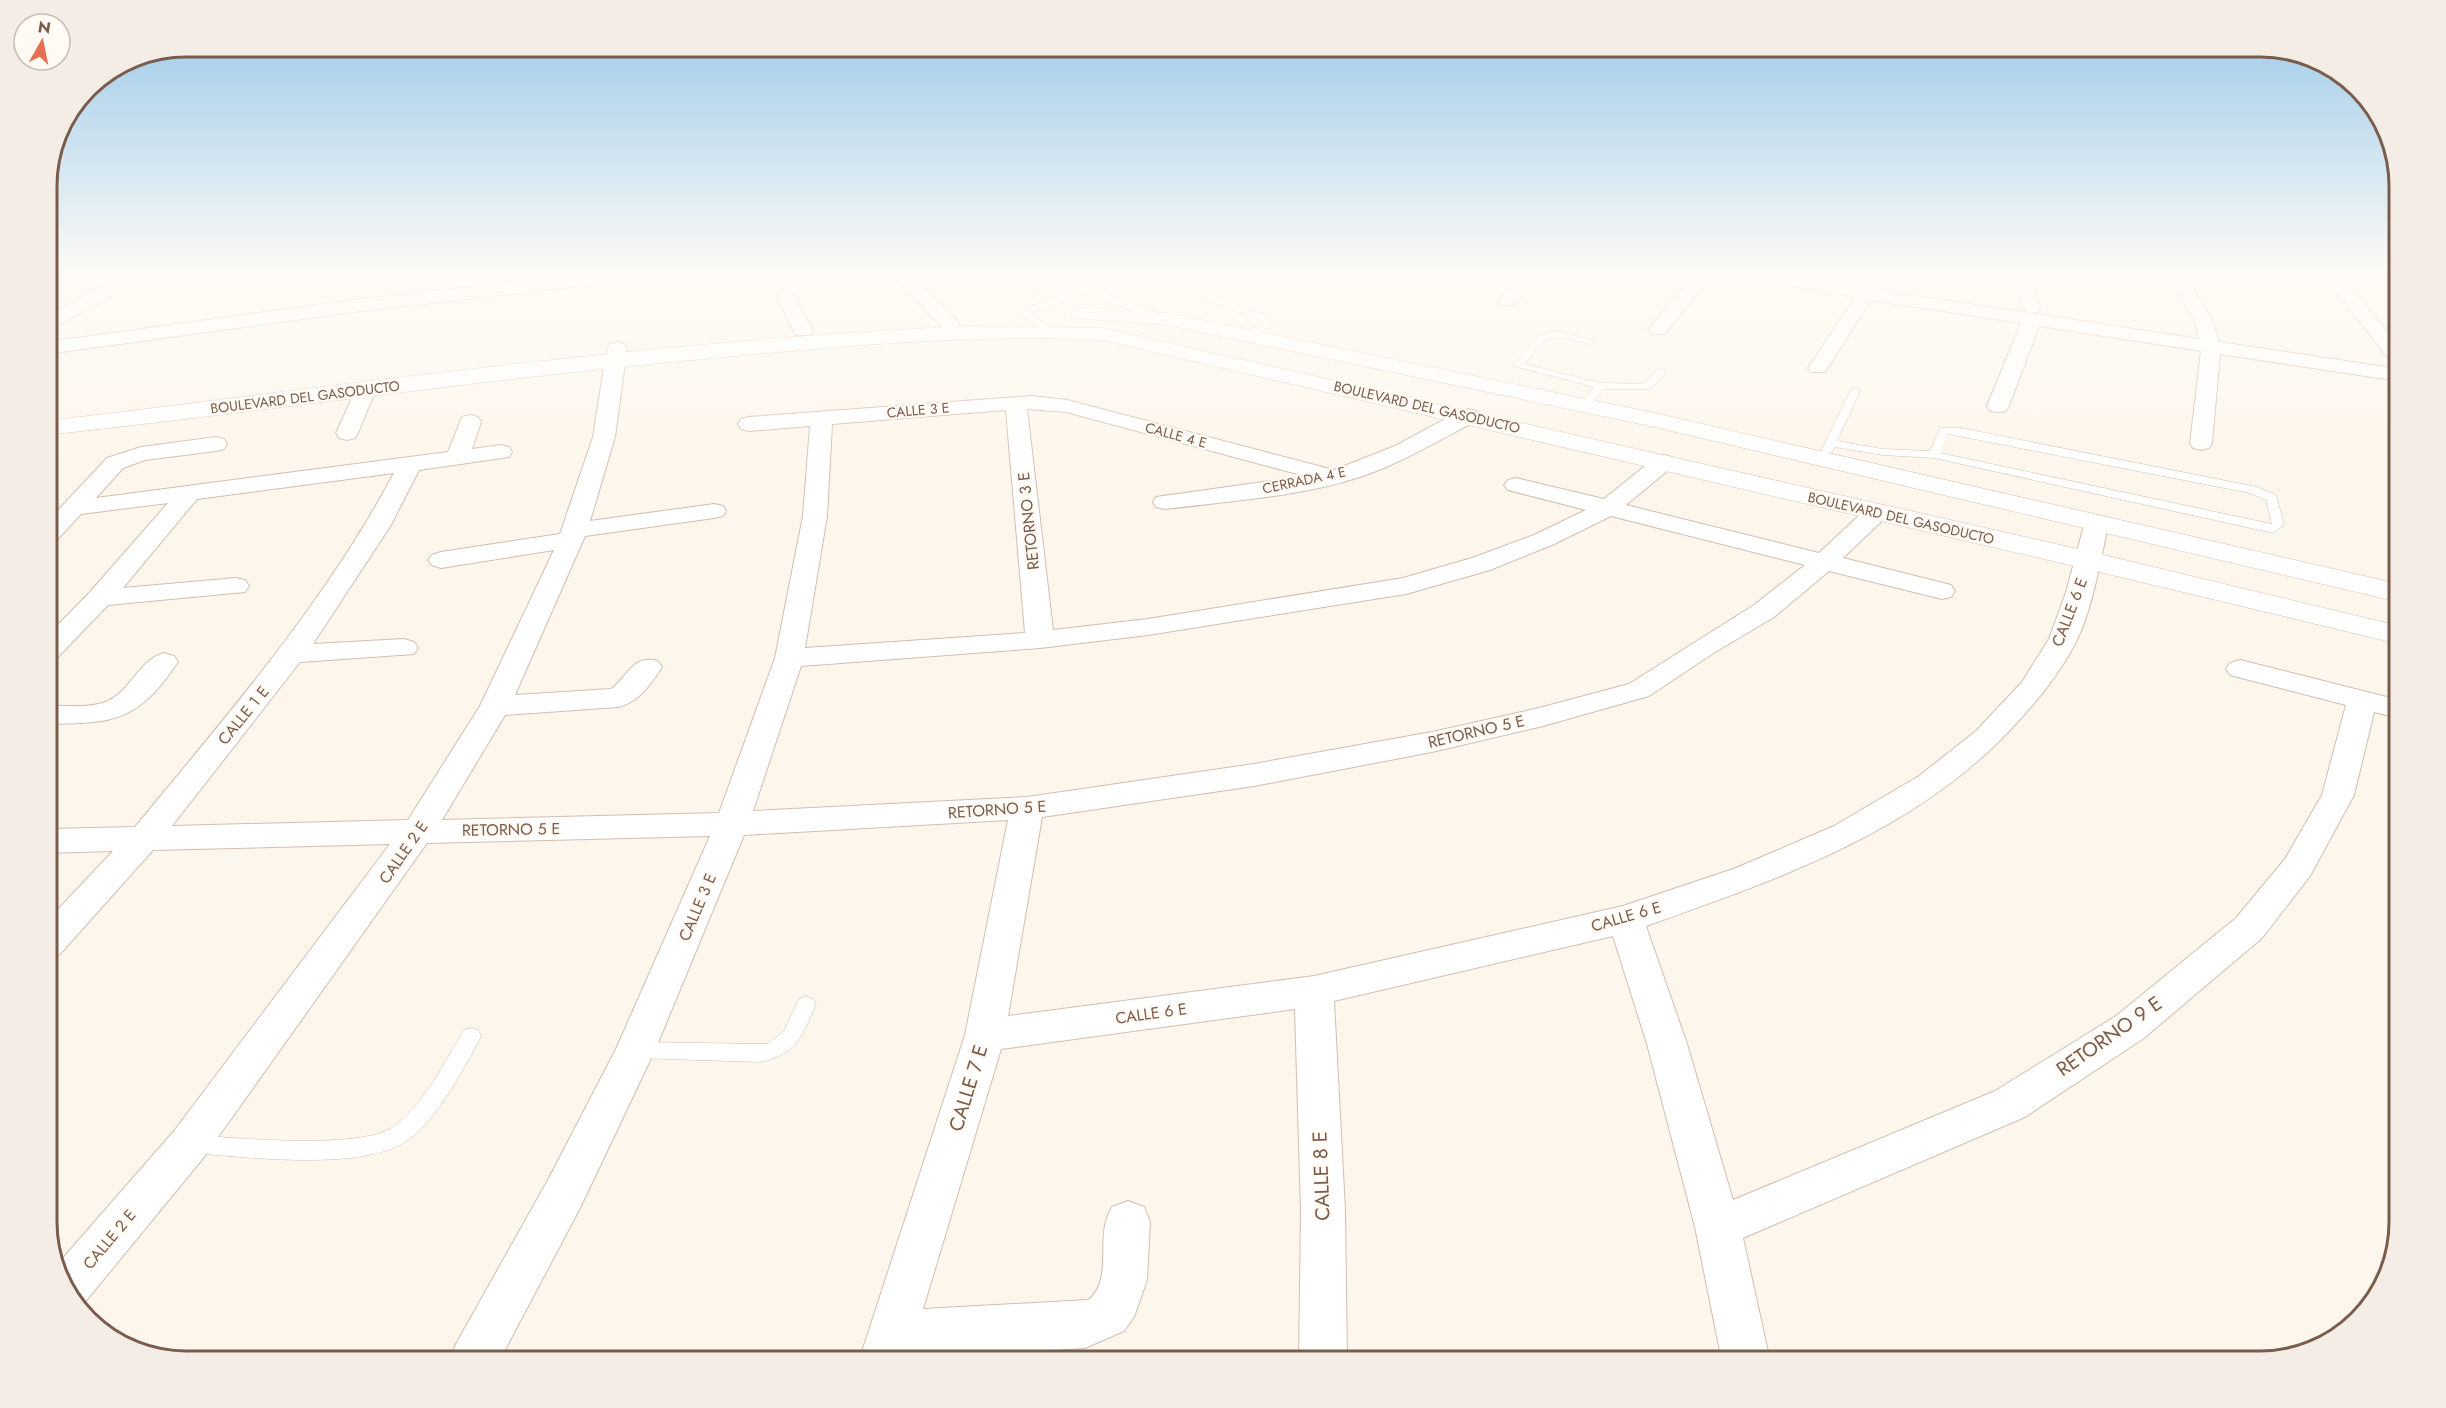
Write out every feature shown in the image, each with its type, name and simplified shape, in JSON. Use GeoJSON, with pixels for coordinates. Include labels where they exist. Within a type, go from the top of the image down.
{"type":"FeatureCollection","features":[{"type":"Feature","properties":{"kind":"street"},"geometry":{"type":"LineString","coordinates":[[57,347],[93,342]]}},
{"type":"Feature","properties":{"kind":"street","name":"BOULEVARD DEL GASODUCTO"},"geometry":{"type":"LineString","coordinates":[[57,415],[712,342]]}},
{"type":"Feature","properties":{"kind":"street","name":"BOULEVARD DEL GASODUCTO"},"geometry":{"type":"LineString","coordinates":[[57,427],[366,389],[617,353],[762,342]]}},
{"type":"Feature","properties":{"kind":"street","name":"BOULEVARD DEL GASODUCTO"},"geometry":{"type":"LineString","coordinates":[[1143,342],[2087,560],[2389,633]]}},
{"type":"Feature","properties":{"kind":"street","name":"BOULEVARD DEL GASODUCTO"},"geometry":{"type":"LineString","coordinates":[[1284,342],[1585,405],[1827,451],[2097,522],[2389,590]]}},
{"type":"Feature","properties":{"kind":"street"},"geometry":{"type":"LineString","coordinates":[[1818,368],[1834,342]]}},
{"type":"Feature","properties":{"kind":"street"},"geometry":{"type":"LineString","coordinates":[[1998,406],[2022,342]]}},
{"type":"Feature","properties":{"kind":"street"},"geometry":{"type":"LineString","coordinates":[[2201,443],[2209,342]]}},
{"type":"Feature","properties":{"kind":"street"},"geometry":{"type":"LineString","coordinates":[[2218,342],[2389,373]]}},
{"type":"Feature","properties":{"kind":"street"},"geometry":{"type":"LineString","coordinates":[[2224,342],[2389,360]]}},
{"type":"Feature","properties":{"kind":"street","name":"CALLE 2 E"},"geometry":{"type":"LineString","coordinates":[[72,1283],[189,1144],[419,831],[495,706],[573,535],[603,437],[617,353]]}},
{"type":"Feature","properties":{"kind":"street"},"geometry":{"type":"LineString","coordinates":[[347,433],[366,389]]}},
{"type":"Feature","properties":{"kind":"street","name":"CALLE 3 E"},"geometry":{"type":"LineString","coordinates":[[749,424],[1016,402]]}},
{"type":"Feature","properties":{"kind":"street","name":"CALLE 4 E"},"geometry":{"type":"LineString","coordinates":[[1016,402],[1067,406],[1335,477]]}},
{"type":"Feature","properties":{"kind":"street","name":"RETORNO 3 E"},"geometry":{"type":"LineString","coordinates":[[1016,402],[1040,640]]}},
{"type":"Feature","properties":{"kind":"street","name":"CERRADA 4 E"},"geometry":{"type":"LineString","coordinates":[[1165,502],[1242,493],[1335,477],[1408,448],[1468,416]]}},
{"type":"Feature","properties":{"kind":"street","name":"CALLE 3 E"},"geometry":{"type":"LineString","coordinates":[[479,1351],[564,1194],[635,1050],[732,824],[789,658],[815,516],[821,419]]}},
{"type":"Feature","properties":{"kind":"street"},"geometry":{"type":"LineString","coordinates":[[457,458],[470,422]]}},
{"type":"Feature","properties":{"kind":"street"},"geometry":{"type":"LineString","coordinates":[[57,526],[115,464],[141,454],[216,444]]}},
{"type":"Feature","properties":{"kind":"street"},"geometry":{"type":"LineString","coordinates":[[74,508],[501,452]]}},
{"type":"Feature","properties":{"kind":"street"},"geometry":{"type":"LineString","coordinates":[[789,658],[1040,640],[1170,624],[1406,586],[1481,564],[1523,548],[1608,508],[1664,462]]}},
{"type":"Feature","properties":{"kind":"street","name":"CALLE 1 E"},"geometry":{"type":"LineString","coordinates":[[57,933],[143,840],[292,654],[379,525],[410,465]]}},
{"type":"Feature","properties":{"kind":"street"},"geometry":{"type":"LineString","coordinates":[[1516,485],[1942,591]]}},
{"type":"Feature","properties":{"kind":"street"},"geometry":{"type":"LineString","coordinates":[[57,642],[100,598],[189,493]]}},
{"type":"Feature","properties":{"kind":"street"},"geometry":{"type":"LineString","coordinates":[[441,560],[607,527],[714,511]]}},
{"type":"Feature","properties":{"kind":"street","name":"RETORNO 5 E"},"geometry":{"type":"LineString","coordinates":[[57,841],[732,824],[1027,808],[1254,775],[1432,742],[1543,717],[1639,690],[1764,611],[1824,561],[1876,513]]}},
{"type":"Feature","properties":{"kind":"street","name":"CALLE 6 E"},"geometry":{"type":"LineString","coordinates":[[985,1035],[1314,991],[1626,919],[1748,877],[1846,834],[1930,784],[1987,738],[2033,687],[2063,639],[2097,522]]}},
{"type":"Feature","properties":{"kind":"street"},"geometry":{"type":"LineString","coordinates":[[100,598],[236,586]]}},
{"type":"Feature","properties":{"kind":"street"},"geometry":{"type":"LineString","coordinates":[[292,654],[404,648]]}},
{"type":"Feature","properties":{"kind":"street"},"geometry":{"type":"LineString","coordinates":[[57,714],[119,708],[130,700],[164,662]]}},
{"type":"Feature","properties":{"kind":"street"},"geometry":{"type":"LineString","coordinates":[[495,706],[618,698],[629,690],[648,667]]}},
{"type":"Feature","properties":{"kind":"street"},"geometry":{"type":"LineString","coordinates":[[2240,669],[2389,706]]}},
{"type":"Feature","properties":{"kind":"street","name":"RETORNO 9 E"},"geometry":{"type":"LineString","coordinates":[[1718,1227],[2010,1104],[2130,1027],[2249,928],[2298,867],[2338,795],[2362,699]]}},
{"type":"Feature","properties":{"kind":"street","name":"CALLE 7 E"},"geometry":{"type":"LineString","coordinates":[[888,1344],[985,1035],[1027,808]]}},
{"type":"Feature","properties":{"kind":"street"},"geometry":{"type":"LineString","coordinates":[[1626,919],[1667,1044],[1718,1227],[1744,1351]]}},
{"type":"Feature","properties":{"kind":"street","name":"CALLE 8 E"},"geometry":{"type":"LineString","coordinates":[[1314,991],[1323,1210],[1323,1351]]}},
{"type":"Feature","properties":{"kind":"street"},"geometry":{"type":"LineString","coordinates":[[888,1344],[925,1333],[1085,1324],[1102,1319],[1114,1309],[1119,1294],[1128,1222]]}},
{"type":"Feature","properties":{"kind":"lane"},"geometry":{"type":"LineString","coordinates":[[1538,342],[1518,366],[1601,386],[1647,387],[1662,371]]}},
{"type":"Feature","properties":{"kind":"lane"},"geometry":{"type":"LineString","coordinates":[[1585,405],[1601,386]]}},
{"type":"Feature","properties":{"kind":"lane"},"geometry":{"type":"LineString","coordinates":[[1856,391],[1827,451],[1934,454],[2273,528],[2278,525],[2272,498],[2253,490],[2230,485],[1961,431],[1944,430],[1934,454]]}},
{"type":"Feature","properties":{"kind":"lane"},"geometry":{"type":"LineString","coordinates":[[635,1050],[761,1054],[773,1052],[782,1048],[790,1040],[806,1004]]}},
{"type":"Feature","properties":{"kind":"lane"},"geometry":{"type":"LineString","coordinates":[[189,1144],[273,1148],[373,1146],[399,1136],[420,1115],[471,1036]]}}]}
